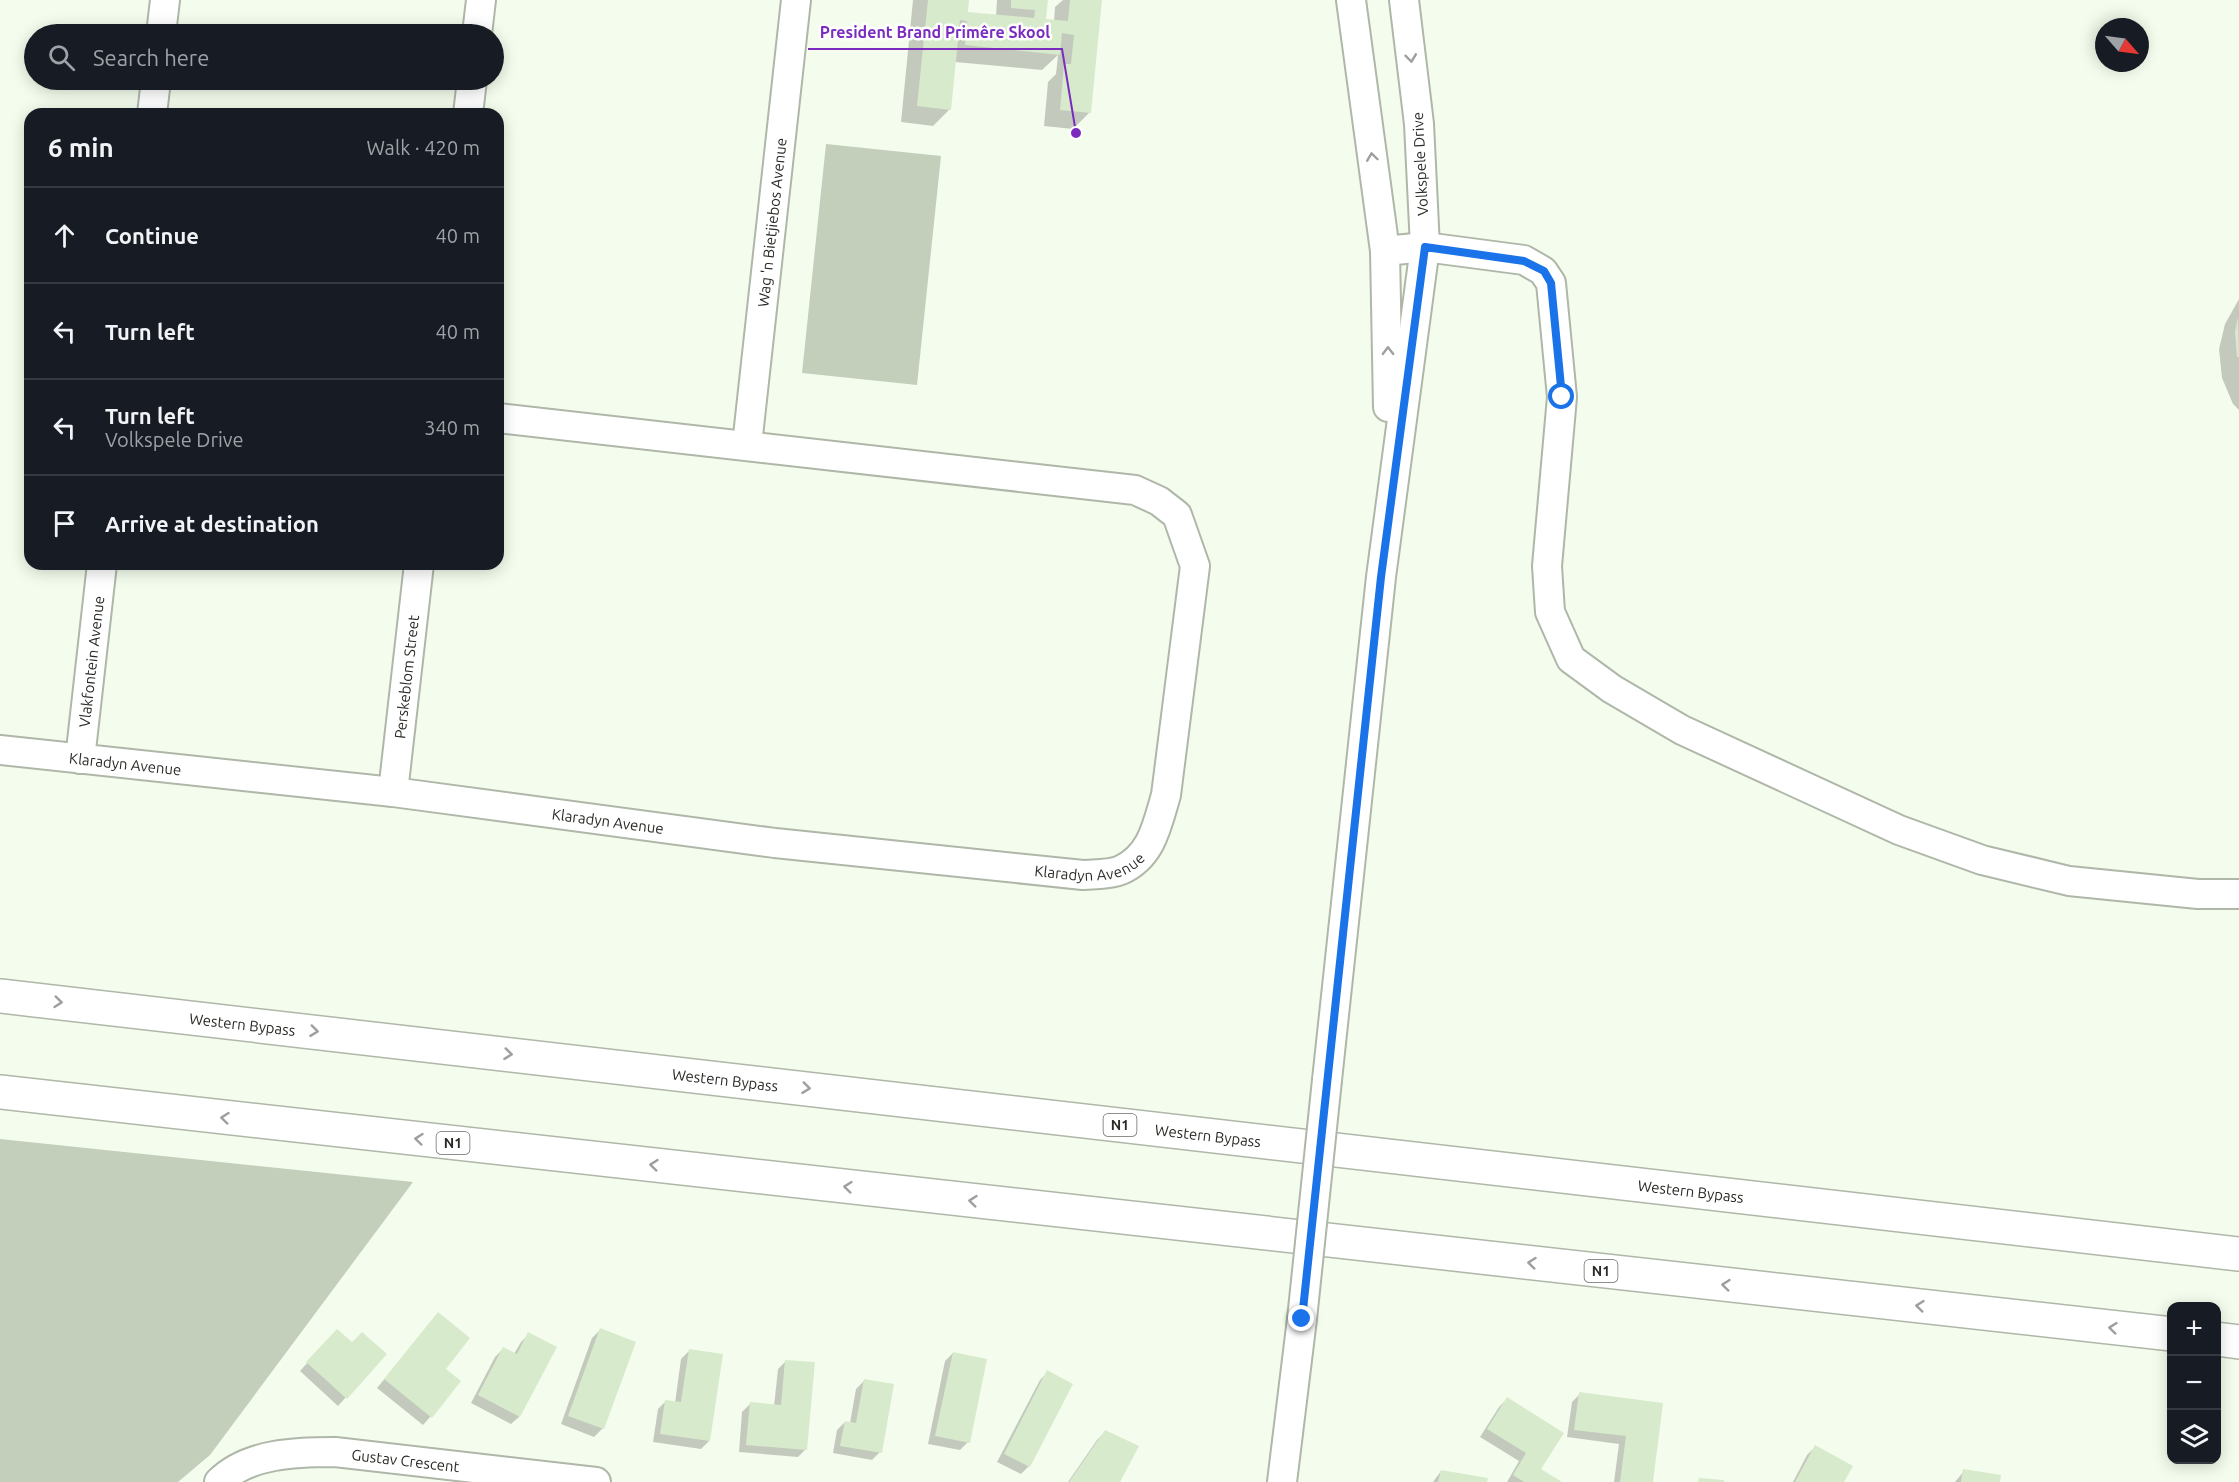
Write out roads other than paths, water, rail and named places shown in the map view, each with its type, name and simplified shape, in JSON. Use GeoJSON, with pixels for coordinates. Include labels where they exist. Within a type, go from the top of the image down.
{"type":"FeatureCollection","features":[{"type":"Feature","properties":{"kind":"highway","name":"Western Bypass"},"geometry":{"type":"LineString","coordinates":[[0,996],[2239,1254]]}},
{"type":"Feature","properties":{"kind":"highway","name":"N1"},"geometry":{"type":"LineString","coordinates":[[0,1092],[2167,1333]]}},
{"type":"Feature","properties":{"kind":"highway"},"geometry":{"type":"LineString","coordinates":[[2221,1340],[2239,1342]]}},
{"type":"Feature","properties":{"kind":"street"},"geometry":{"type":"LineString","coordinates":[[162,24],[165,0]]}},
{"type":"Feature","properties":{"kind":"street"},"geometry":{"type":"LineString","coordinates":[[478,24],[481,0]]}},
{"type":"Feature","properties":{"kind":"street","name":"Wag 'n Bietjiebos Avenue"},"geometry":{"type":"LineString","coordinates":[[747,445],[796,0]]}},
{"type":"Feature","properties":{"kind":"street","name":"Volkspele Drive"},"geometry":{"type":"LineString","coordinates":[[1351,0],[1386,252],[1389,388],[1381,577]]}},
{"type":"Feature","properties":{"kind":"street","name":"Volkspele Drive"},"geometry":{"type":"LineString","coordinates":[[1282,1482],[1302,1319],[1381,577],[1425,247],[1419,124],[1404,0]]}},
{"type":"Feature","properties":{"kind":"street"},"geometry":{"type":"LineString","coordinates":[[153,108],[155,90]]}},
{"type":"Feature","properties":{"kind":"street"},"geometry":{"type":"LineString","coordinates":[[469,108],[471,90]]}},
{"type":"Feature","properties":{"kind":"street"},"geometry":{"type":"LineString","coordinates":[[1386,252],[1425,247],[1524,261],[1544,271],[1551,283],[1562,397],[1548,577],[1550,612],[1571,659],[1612,689],[1682,730],[1899,830],[1982,860],[2069,881],[2198,894],[2239,894]]}},
{"type":"Feature","properties":{"kind":"street","name":"Klaradyn Avenue"},"geometry":{"type":"LineString","coordinates":[[0,750],[393,792],[775,843],[1083,875],[1119,871],[1141,858],[1155,832],[1166,795],[1195,566],[1177,515],[1160,501],[1135,490],[504,419]]}},
{"type":"Feature","properties":{"kind":"street","name":"Vlakfontein Avenue"},"geometry":{"type":"LineString","coordinates":[[80,759],[101,570]]}},
{"type":"Feature","properties":{"kind":"street","name":"Perskeblom Street"},"geometry":{"type":"LineString","coordinates":[[393,792],[418,570]]}},
{"type":"Feature","properties":{"kind":"street","name":"Gustav Crescent"},"geometry":{"type":"LineString","coordinates":[[219,1482],[228,1473],[263,1458],[298,1452],[335,1452],[597,1482]]}},
{"type":"Feature","properties":{"kind":"place","name":"President Brand Primêre Skool"},"geometry":{"type":"Point","coordinates":[1076,133]}}]}
